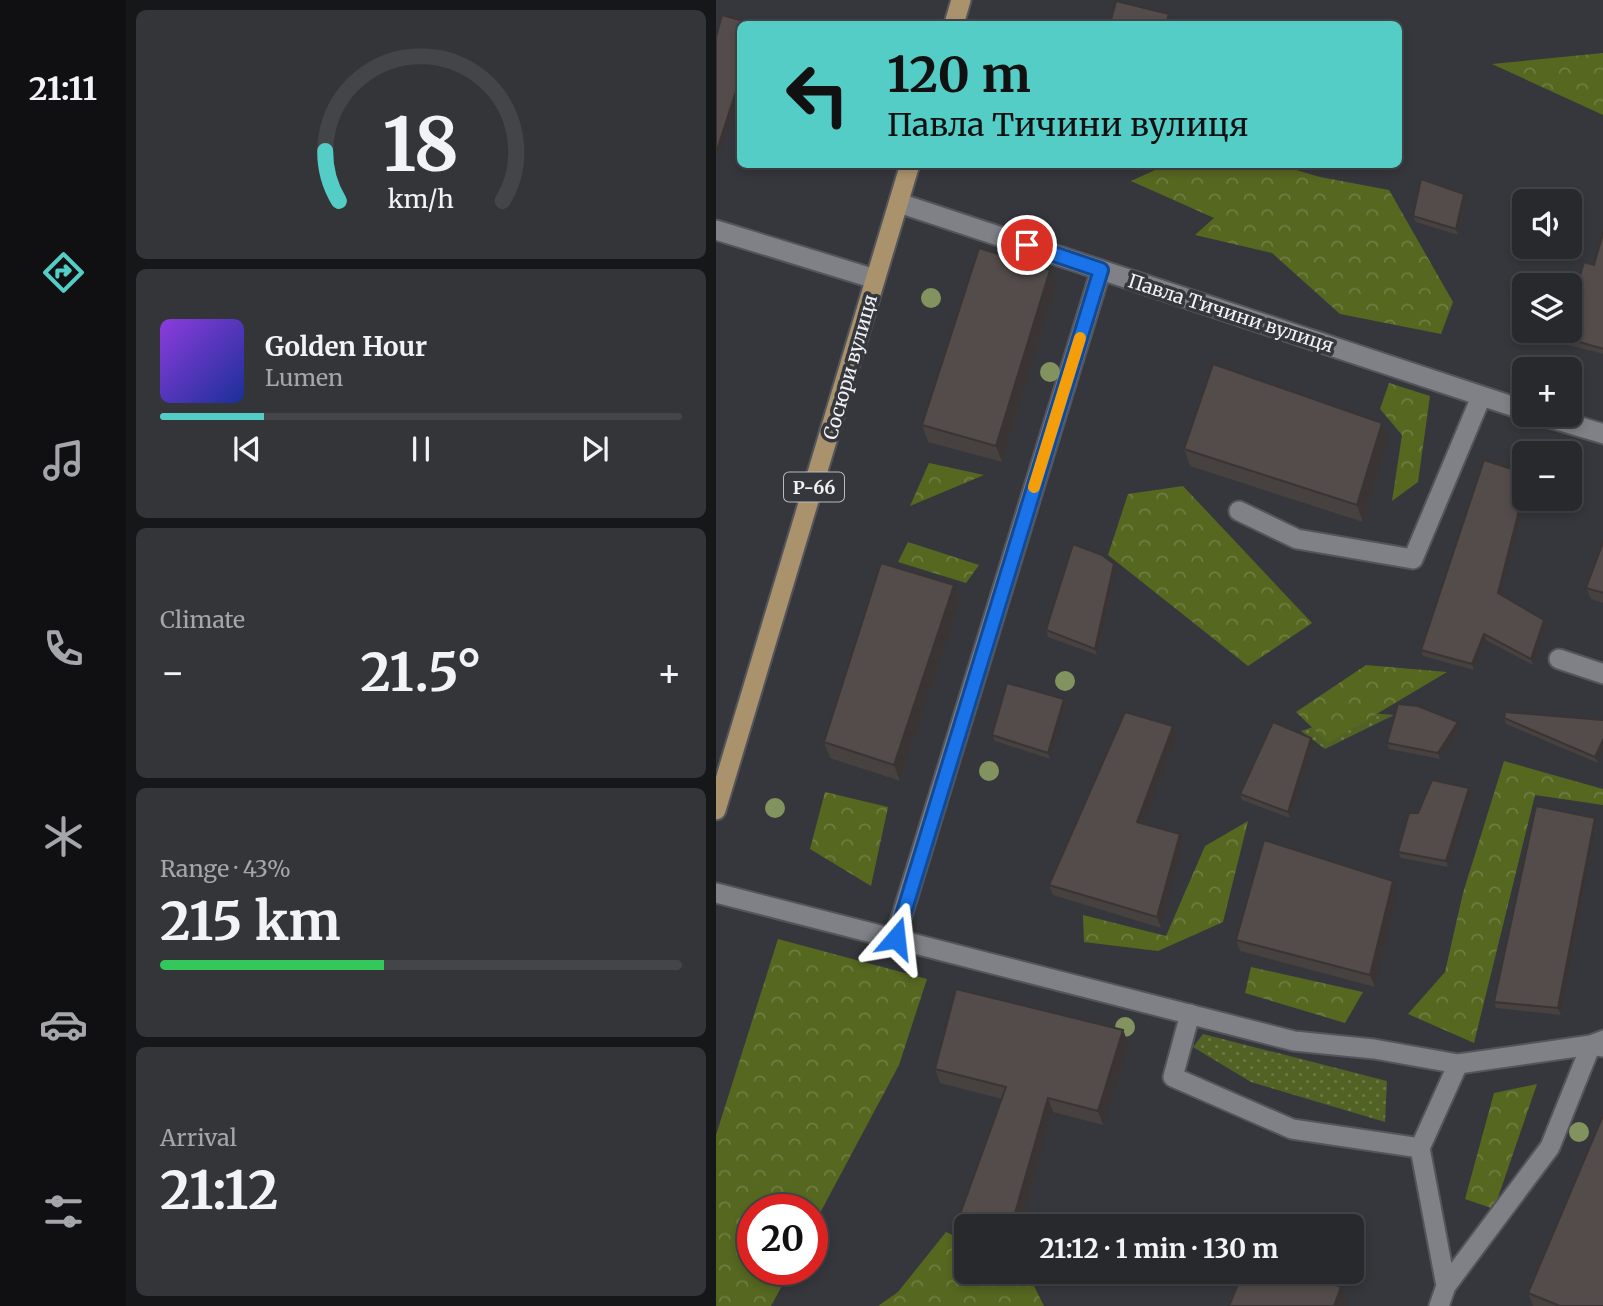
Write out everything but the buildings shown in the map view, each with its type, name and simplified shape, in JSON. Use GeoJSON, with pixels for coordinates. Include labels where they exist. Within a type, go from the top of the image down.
{"type":"FeatureCollection","features":[{"type":"Feature","properties":{"kind":"main road"},"geometry":{"type":"LineString","coordinates":[[955,21],[961,0]]}},
{"type":"Feature","properties":{"kind":"main road","name":"Сосюри вулиця"},"geometry":{"type":"LineString","coordinates":[[716,810],[909,168]]}},
{"type":"Feature","properties":{"kind":"street","name":"Павла Тичини вулиця"},"geometry":{"type":"LineString","coordinates":[[899,203],[1512,406]]}},
{"type":"Feature","properties":{"kind":"street"},"geometry":{"type":"LineString","coordinates":[[716,230],[875,279]]}},
{"type":"Feature","properties":{"kind":"street"},"geometry":{"type":"LineString","coordinates":[[896,938],[1101,270]]}},
{"type":"Feature","properties":{"kind":"street"},"geometry":{"type":"LineString","coordinates":[[1239,511],[1297,539],[1413,559],[1481,397]]}},
{"type":"Feature","properties":{"kind":"street"},"geometry":{"type":"LineString","coordinates":[[1580,427],[1603,434]]}},
{"type":"Feature","properties":{"kind":"street"},"geometry":{"type":"LineString","coordinates":[[1559,659],[1603,674]]}},
{"type":"Feature","properties":{"kind":"street"},"geometry":{"type":"LineString","coordinates":[[716,893],[1294,1041],[1375,1049],[1459,1064],[1599,1044]]}},
{"type":"Feature","properties":{"kind":"street"},"geometry":{"type":"LineString","coordinates":[[1190,1014],[1173,1077],[1292,1129],[1420,1148]]}},
{"type":"Feature","properties":{"kind":"street"},"geometry":{"type":"LineString","coordinates":[[1439,1306],[1446,1286],[1550,1147],[1599,1044]]}},
{"type":"Feature","properties":{"kind":"street"},"geometry":{"type":"LineString","coordinates":[[1446,1286],[1420,1148],[1459,1064]]}},
{"type":"Feature","properties":{"kind":"green space"},"geometry":{"type":"Polygon","coordinates":[[[1603,53],[1603,115],[1492,64],[1603,53]]]}},
{"type":"Feature","properties":{"kind":"green space"},"geometry":{"type":"Polygon","coordinates":[[[1159,168],[1290,168],[1320,177],[1389,190],[1453,302],[1441,334],[1340,314],[1272,253],[1195,235],[1214,218],[1131,181],[1159,168]]]}},
{"type":"Feature","properties":{"kind":"green space"},"geometry":{"type":"Polygon","coordinates":[[[1389,383],[1430,396],[1418,482],[1392,501],[1402,435],[1380,409],[1389,383]]]}},
{"type":"Feature","properties":{"kind":"green space"},"geometry":{"type":"Polygon","coordinates":[[[929,463],[984,475],[910,506],[929,463]]]}},
{"type":"Feature","properties":{"kind":"green space"},"geometry":{"type":"Polygon","coordinates":[[[1183,486],[1312,623],[1248,666],[1108,555],[1128,494],[1183,486]]]}},
{"type":"Feature","properties":{"kind":"green space"},"geometry":{"type":"Polygon","coordinates":[[[908,542],[979,565],[966,583],[898,562],[908,542]]]}},
{"type":"Feature","properties":{"kind":"green space"},"geometry":{"type":"Polygon","coordinates":[[[1366,665],[1447,672],[1328,743],[1296,712],[1366,665]]]}},
{"type":"Feature","properties":{"kind":"green space"},"geometry":{"type":"Polygon","coordinates":[[[1358,712],[1394,715],[1325,749],[1301,731],[1358,712]]]}},
{"type":"Feature","properties":{"kind":"green space"},"geometry":{"type":"Polygon","coordinates":[[[1504,761],[1603,789],[1603,805],[1535,795],[1474,1043],[1408,1014],[1445,972],[1463,893],[1504,761]]]}},
{"type":"Feature","properties":{"kind":"green space"},"geometry":{"type":"Polygon","coordinates":[[[825,792],[888,807],[871,886],[810,849],[825,792]]]}},
{"type":"Feature","properties":{"kind":"green space"},"geometry":{"type":"Polygon","coordinates":[[[1248,821],[1223,922],[1158,951],[1084,942],[1083,915],[1166,936],[1205,846],[1248,821]]]}},
{"type":"Feature","properties":{"kind":"green space"},"geometry":{"type":"Polygon","coordinates":[[[778,939],[927,979],[899,1065],[828,1198],[828,1194],[737,1194],[737,1285],[782,1285],[771,1306],[716,1306],[716,1135],[778,939]]]}},
{"type":"Feature","properties":{"kind":"green space"},"geometry":{"type":"Polygon","coordinates":[[[1251,967],[1363,992],[1345,1023],[1245,993],[1251,967]]]}},
{"type":"Feature","properties":{"kind":"green space"},"geometry":{"type":"Polygon","coordinates":[[[1203,1034],[1387,1081],[1385,1122],[1251,1082],[1193,1047],[1203,1034]]]}},
{"type":"Feature","properties":{"kind":"green space"},"geometry":{"type":"Polygon","coordinates":[[[1537,1084],[1494,1209],[1465,1199],[1494,1093],[1537,1084]]]}},
{"type":"Feature","properties":{"kind":"green space"},"geometry":{"type":"Polygon","coordinates":[[[946,1232],[954,1236],[954,1284],[1033,1284],[1044,1306],[878,1306],[898,1292],[946,1232]]]}},
{"type":"Feature","properties":{"kind":"slow traffic"},"geometry":{"type":"LineString","coordinates":[[1034,487],[1080,338]]}},
{"type":"Feature","properties":{"kind":"route"},"geometry":{"type":"LineString","coordinates":[[896,938],[1101,270],[1027,245]]}}]}
